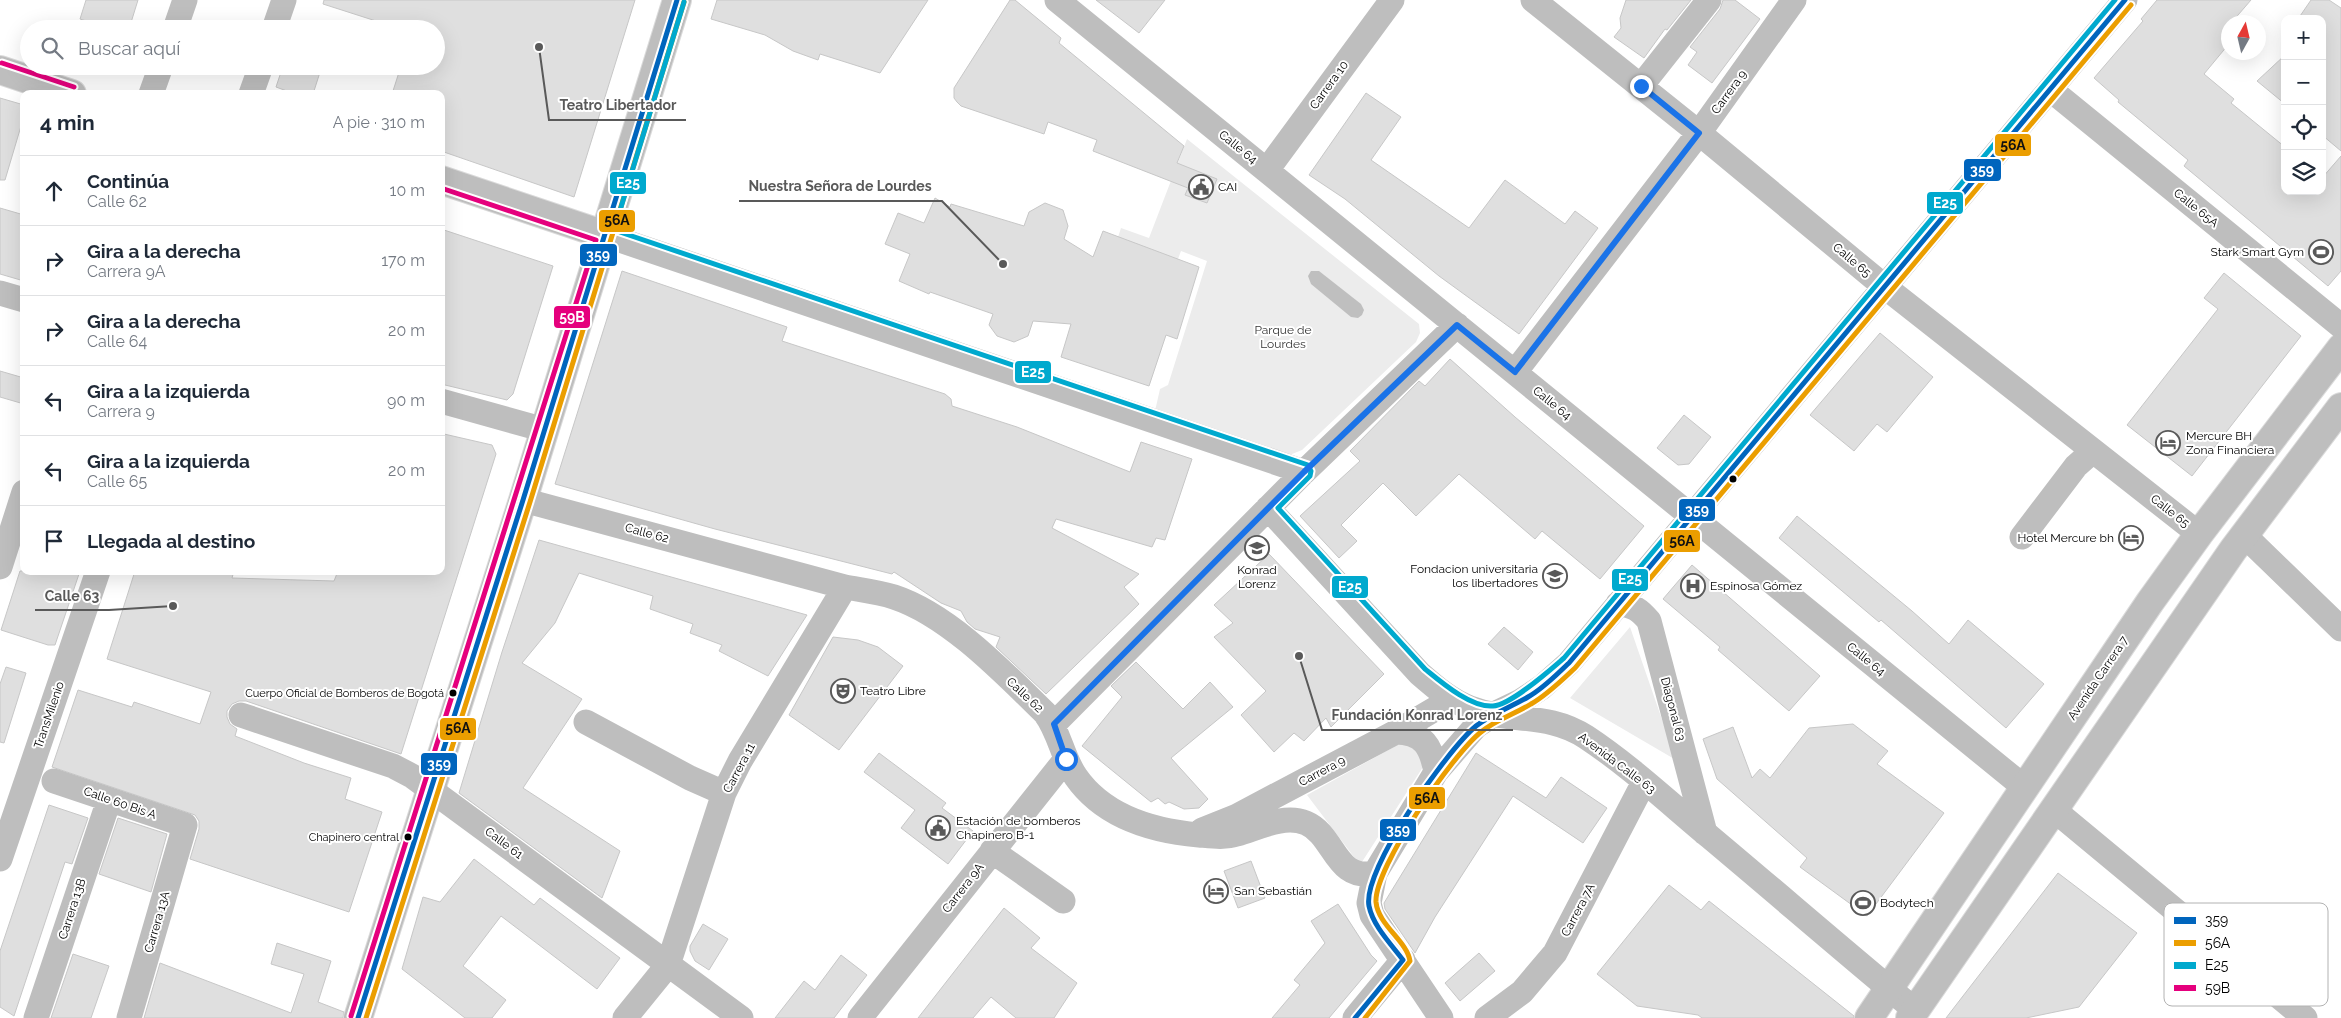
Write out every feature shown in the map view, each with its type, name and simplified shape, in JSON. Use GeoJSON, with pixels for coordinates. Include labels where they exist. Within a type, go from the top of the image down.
{"type":"FeatureCollection","features":[{"type":"Feature","properties":{"kind":"main road"},"geometry":{"type":"LineString","coordinates":[[358,1018],[545,430],[677,0]]}},
{"type":"Feature","properties":{"kind":"main road"},"geometry":{"type":"LineString","coordinates":[[0,70],[60,90]]}},
{"type":"Feature","properties":{"kind":"main road"},"geometry":{"type":"LineString","coordinates":[[445,181],[605,235]]}},
{"type":"Feature","properties":{"kind":"main road","name":"Avenida Carrera 7"},"geometry":{"type":"LineString","coordinates":[[1869,1018],[2024,787],[2198,534],[2341,348]]}},
{"type":"Feature","properties":{"kind":"main road"},"geometry":{"type":"LineString","coordinates":[[1913,1014],[2244,535],[2341,407]]}},
{"type":"Feature","properties":{"kind":"street"},"geometry":{"type":"LineString","coordinates":[[177,20],[185,0]]}},
{"type":"Feature","properties":{"kind":"street"},"geometry":{"type":"LineString","coordinates":[[277,20],[284,0]]}},
{"type":"Feature","properties":{"kind":"street","name":"Calle 64"},"geometry":{"type":"LineString","coordinates":[[1057,0],[2024,787]]}},
{"type":"Feature","properties":{"kind":"street","name":"Carrera 10"},"geometry":{"type":"LineString","coordinates":[[1267,170],[1392,0]]}},
{"type":"Feature","properties":{"kind":"street","name":"Calle 65"},"geometry":{"type":"LineString","coordinates":[[1533,0],[1699,133],[1885,287],[2198,534]]}},
{"type":"Feature","properties":{"kind":"street"},"geometry":{"type":"LineString","coordinates":[[1641,86],[1709,0]]}},
{"type":"Feature","properties":{"kind":"street","name":"Carrera 9"},"geometry":{"type":"LineString","coordinates":[[1515,372],[1699,133],[1794,0]]}},
{"type":"Feature","properties":{"kind":"street"},"geometry":{"type":"LineString","coordinates":[[1441,1018],[1372,915],[1369,903],[1375,873],[1436,772],[1476,726],[1494,714],[1521,701],[1555,677],[2125,0]]}},
{"type":"Feature","properties":{"kind":"street"},"geometry":{"type":"LineString","coordinates":[[152,90],[158,75]]}},
{"type":"Feature","properties":{"kind":"street"},"geometry":{"type":"LineString","coordinates":[[253,90],[258,75]]}},
{"type":"Feature","properties":{"kind":"street","name":"Calle 65A"},"geometry":{"type":"LineString","coordinates":[[2051,90],[2341,326]]}},
{"type":"Feature","properties":{"kind":"street"},"geometry":{"type":"LineString","coordinates":[[605,235],[1304,472]]}},
{"type":"Feature","properties":{"kind":"street"},"geometry":{"type":"LineString","coordinates":[[0,293],[20,299]]}},
{"type":"Feature","properties":{"kind":"street"},"geometry":{"type":"LineString","coordinates":[[1054,724],[1304,472],[1457,325]]}},
{"type":"Feature","properties":{"kind":"street"},"geometry":{"type":"LineString","coordinates":[[445,402],[545,430]]}},
{"type":"Feature","properties":{"kind":"street"},"geometry":{"type":"LineString","coordinates":[[2022,537],[2076,466],[2093,451]]}},
{"type":"Feature","properties":{"kind":"street","name":"Calle 62"},"geometry":{"type":"LineString","coordinates":[[523,500],[845,587],[893,597],[922,610],[956,632],[1033,701],[1054,724],[1066,759],[1078,780],[1093,796],[1112,810],[1153,828],[1215,836],[1234,835],[1279,821],[1294,820],[1306,823],[1316,829],[1347,868],[1365,876],[1375,873]]}},
{"type":"Feature","properties":{"kind":"street"},"geometry":{"type":"LineString","coordinates":[[0,567],[20,504]]}},
{"type":"Feature","properties":{"kind":"street","name":"Avenida Calle 63"},"geometry":{"type":"LineString","coordinates":[[1268,508],[1420,674],[1452,699],[1468,708],[1494,714],[1550,720],[1570,728],[1644,782],[1889,988],[1913,1014]]}},
{"type":"Feature","properties":{"kind":"street"},"geometry":{"type":"LineString","coordinates":[[2244,535],[2341,628]]}},
{"type":"Feature","properties":{"kind":"street","name":"TransMilenio"},"geometry":{"type":"LineString","coordinates":[[0,859],[97,575]]}},
{"type":"Feature","properties":{"kind":"street","name":"Carrera 11"},"geometry":{"type":"LineString","coordinates":[[668,965],[724,793],[740,761],[845,587]]}},
{"type":"Feature","properties":{"kind":"street","name":"Diagonal 63"},"geometry":{"type":"LineString","coordinates":[[1618,604],[1629,605],[1640,610],[1649,622],[1705,833]]}},
{"type":"Feature","properties":{"kind":"street","name":"Carrera 9"},"geometry":{"type":"LineString","coordinates":[[1188,834],[1237,816],[1396,732],[1452,699]]}},
{"type":"Feature","properties":{"kind":"street","name":"Calle 61"},"geometry":{"type":"LineString","coordinates":[[241,715],[393,766],[431,788],[742,1018]]}},
{"type":"Feature","properties":{"kind":"street"},"geometry":{"type":"LineString","coordinates":[[586,722],[690,778],[724,793]]}},
{"type":"Feature","properties":{"kind":"street"},"geometry":{"type":"LineString","coordinates":[[1396,732],[1408,733],[1420,738],[1429,747],[1436,772]]}},
{"type":"Feature","properties":{"kind":"street","name":"Carrera 9A"},"geometry":{"type":"LineString","coordinates":[[860,1018],[1066,759]]}},
{"type":"Feature","properties":{"kind":"street","name":"Calle 60 Bis A"},"geometry":{"type":"LineString","coordinates":[[54,781],[185,825]]}},
{"type":"Feature","properties":{"kind":"street","name":"Carrera 7A"},"geometry":{"type":"LineString","coordinates":[[1486,1018],[1522,992],[1555,953],[1644,782]]}},
{"type":"Feature","properties":{"kind":"street","name":"Carrera 13B"},"geometry":{"type":"LineString","coordinates":[[36,1018],[109,800]]}},
{"type":"Feature","properties":{"kind":"street"},"geometry":{"type":"LineString","coordinates":[[2053,809],[2166,903]]}},
{"type":"Feature","properties":{"kind":"street","name":"Carrera 13A"},"geometry":{"type":"LineString","coordinates":[[129,1018],[185,825]]}},
{"type":"Feature","properties":{"kind":"street"},"geometry":{"type":"LineString","coordinates":[[992,851],[1063,901]]}},
{"type":"Feature","properties":{"kind":"street"},"geometry":{"type":"LineString","coordinates":[[1355,1018],[1403,960]]}},
{"type":"Feature","properties":{"kind":"street"},"geometry":{"type":"LineString","coordinates":[[624,1018],[668,965]]}},
{"type":"Feature","properties":{"kind":"street"},"geometry":{"type":"LineString","coordinates":[[2291,1006],[2305,1018]]}},
{"type":"Feature","properties":{"kind":"green space","name":"Parque de Lourdes"},"geometry":{"type":"Polygon","coordinates":[[[1187,139],[1419,324],[1420,333],[1416,342],[1302,450],[1292,454],[1283,455],[1155,411],[1160,389],[1168,385],[1207,261],[1181,251],[1178,259],[1118,237],[1121,228],[1149,238],[1187,139]]]}},
{"type":"Feature","properties":{"kind":"green space"},"geometry":{"type":"Polygon","coordinates":[[[1630,627],[1676,760],[1570,698],[1630,627]]]}},
{"type":"Feature","properties":{"kind":"green space"},"geometry":{"type":"Polygon","coordinates":[[[1401,743],[1418,744],[1423,767],[1360,865],[1307,795],[1401,743]]]}},
{"type":"Feature","properties":{"kind":"shaded area"},"geometry":{"type":"Polygon","coordinates":[[[1311,271],[1319,271],[1361,304],[1364,310],[1362,315],[1358,318],[1351,317],[1311,284],[1308,276],[1311,271]]]}},
{"type":"Feature","properties":{"kind":"building"},"geometry":{"type":"Polygon","coordinates":[[[86,0],[138,0],[132,20],[80,19],[86,0]]]}},
{"type":"Feature","properties":{"kind":"building"},"geometry":{"type":"Polygon","coordinates":[[[324,0],[635,0],[574,197],[445,152],[445,90],[393,90],[398,75],[445,75],[445,20],[373,20],[323,4],[324,0]]]}},
{"type":"Feature","properties":{"kind":"building"},"geometry":{"type":"Polygon","coordinates":[[[717,0],[928,0],[880,73],[820,54],[818,60],[793,51],[765,35],[711,19],[717,0]]]}},
{"type":"Feature","properties":{"kind":"building"},"geometry":{"type":"Polygon","coordinates":[[[1010,0],[1015,0],[1061,38],[1059,43],[1184,146],[1177,163],[1217,179],[1207,203],[1185,195],[1188,188],[1093,151],[1097,140],[1048,122],[1044,134],[961,106],[957,102],[954,98],[954,88],[1010,0]]]}},
{"type":"Feature","properties":{"kind":"building"},"geometry":{"type":"Polygon","coordinates":[[[1096,0],[1165,0],[1139,33],[1096,0]]]}},
{"type":"Feature","properties":{"kind":"building"},"geometry":{"type":"Polygon","coordinates":[[[1626,0],[1691,0],[1667,30],[1665,29],[1644,58],[1614,37],[1621,28],[1620,18],[1626,0]]]}},
{"type":"Feature","properties":{"kind":"building"},"geometry":{"type":"Polygon","coordinates":[[[1723,0],[1735,0],[1760,19],[1712,83],[1688,65],[1697,52],[1690,47],[1720,9],[1723,0]]]}},
{"type":"Feature","properties":{"kind":"building"},"geometry":{"type":"Polygon","coordinates":[[[2157,0],[2251,0],[2238,15],[2221,15],[2221,53],[2204,74],[2234,99],[2231,103],[2281,144],[2281,195],[2326,195],[2326,173],[2341,156],[2341,271],[2328,286],[2184,166],[2188,160],[2118,102],[2119,100],[2094,78],[2143,21],[2141,19],[2157,0]]]}},
{"type":"Feature","properties":{"kind":"building"},"geometry":{"type":"Polygon","coordinates":[[[2311,0],[2329,0],[2341,8],[2341,151],[2326,138],[2326,15],[2301,15],[2311,0]]]}},
{"type":"Feature","properties":{"kind":"building"},"geometry":{"type":"Polygon","coordinates":[[[2281,59],[2281,101],[2257,81],[2281,59]]]}},
{"type":"Feature","properties":{"kind":"building"},"geometry":{"type":"Polygon","coordinates":[[[280,75],[319,75],[314,90],[284,90],[276,87],[280,75]]]}},
{"type":"Feature","properties":{"kind":"building"},"geometry":{"type":"Polygon","coordinates":[[[1366,93],[1401,117],[1371,160],[1469,228],[1505,180],[1565,224],[1575,211],[1598,228],[1519,334],[1439,276],[1345,199],[1309,175],[1366,93]]]}},
{"type":"Feature","properties":{"kind":"building"},"geometry":{"type":"Polygon","coordinates":[[[0,98],[20,104],[20,129],[5,180],[0,180],[0,98]]]}},
{"type":"Feature","properties":{"kind":"building"},"geometry":{"type":"Polygon","coordinates":[[[935,198],[950,207],[951,204],[1024,226],[1029,212],[1045,203],[1063,210],[1068,226],[1064,239],[1093,257],[1103,231],[1199,267],[1177,339],[1166,335],[1149,386],[1061,357],[1071,324],[1033,321],[1028,336],[1014,342],[997,336],[989,325],[993,314],[930,292],[929,294],[899,281],[910,254],[885,244],[898,213],[924,223],[935,198]]]}},
{"type":"Feature","properties":{"kind":"building"},"geometry":{"type":"Polygon","coordinates":[[[0,208],[20,214],[20,280],[0,274],[0,208]]]}},
{"type":"Feature","properties":{"kind":"building"},"geometry":{"type":"Polygon","coordinates":[[[445,230],[553,266],[513,394],[507,400],[445,385],[445,230]]]}},
{"type":"Feature","properties":{"kind":"building"},"geometry":{"type":"Polygon","coordinates":[[[622,271],[787,327],[782,341],[945,394],[951,399],[952,406],[1017,427],[1130,472],[1141,442],[1192,459],[1165,540],[1156,538],[1152,547],[1056,519],[1052,528],[1139,574],[1124,587],[1139,604],[1046,694],[996,647],[1000,637],[975,629],[967,622],[961,611],[941,603],[894,572],[892,574],[715,529],[555,484],[622,271]]]}},
{"type":"Feature","properties":{"kind":"building"},"geometry":{"type":"Polygon","coordinates":[[[2224,273],[2301,336],[2192,476],[2127,425],[2218,309],[2204,298],[2224,273]]]}},
{"type":"Feature","properties":{"kind":"building"},"geometry":{"type":"Polygon","coordinates":[[[1880,333],[1933,377],[1887,432],[1877,424],[1854,451],[1810,415],[1880,333]]]}},
{"type":"Feature","properties":{"kind":"building"},"geometry":{"type":"Polygon","coordinates":[[[1450,359],[1515,417],[1644,526],[1600,579],[1542,531],[1535,539],[1459,474],[1416,516],[1383,483],[1341,525],[1357,541],[1339,558],[1300,516],[1360,461],[1350,451],[1419,381],[1425,386],[1450,359]]]}},
{"type":"Feature","properties":{"kind":"building"},"geometry":{"type":"Polygon","coordinates":[[[0,371],[20,377],[20,403],[0,397],[0,371]]]}},
{"type":"Feature","properties":{"kind":"building"},"geometry":{"type":"Polygon","coordinates":[[[1684,415],[1711,437],[1689,464],[1678,465],[1657,448],[1684,415]]]}},
{"type":"Feature","properties":{"kind":"building"},"geometry":{"type":"Polygon","coordinates":[[[445,434],[492,445],[496,454],[401,754],[246,701],[232,704],[227,711],[230,724],[237,729],[235,736],[304,763],[351,778],[345,799],[382,812],[349,912],[190,859],[199,829],[199,821],[195,815],[52,767],[78,690],[132,707],[134,702],[200,724],[211,692],[107,659],[134,575],[233,575],[232,578],[334,581],[336,575],[445,575],[445,434]]]}},
{"type":"Feature","properties":{"kind":"building"},"geometry":{"type":"Polygon","coordinates":[[[1797,516],[1949,644],[1968,620],[2044,684],[2006,728],[1881,620],[1879,622],[1779,538],[1797,516]]]}},
{"type":"Feature","properties":{"kind":"building"},"geometry":{"type":"Polygon","coordinates":[[[539,540],[807,615],[768,676],[719,651],[722,645],[690,633],[693,624],[650,609],[653,596],[579,573],[555,623],[522,663],[582,699],[523,788],[620,851],[602,898],[459,793],[502,652],[539,540]]]}},
{"type":"Feature","properties":{"kind":"building"},"geometry":{"type":"Polygon","coordinates":[[[1269,554],[1384,674],[1331,727],[1326,718],[1304,741],[1294,733],[1274,752],[1241,715],[1266,691],[1214,637],[1233,623],[1214,605],[1269,554]]]}},
{"type":"Feature","properties":{"kind":"building"},"geometry":{"type":"Polygon","coordinates":[[[1692,565],[1820,676],[1789,711],[1718,650],[1720,647],[1663,599],[1692,565]]]}},
{"type":"Feature","properties":{"kind":"building"},"geometry":{"type":"Polygon","coordinates":[[[20,571],[20,575],[79,575],[55,645],[48,645],[1,630],[20,571]]]}},
{"type":"Feature","properties":{"kind":"building"},"geometry":{"type":"Polygon","coordinates":[[[1504,627],[1533,652],[1518,670],[1488,644],[1504,627]]]}},
{"type":"Feature","properties":{"kind":"building","name":"Teatro Libre"},"geometry":{"type":"Polygon","coordinates":[[[833,637],[858,640],[878,647],[903,666],[839,750],[789,715],[833,637]]]}},
{"type":"Feature","properties":{"kind":"building"},"geometry":{"type":"Polygon","coordinates":[[[1136,662],[1183,709],[1210,682],[1233,707],[1171,758],[1208,799],[1199,808],[1184,809],[1169,802],[1165,804],[1158,798],[1151,802],[1082,746],[1122,697],[1111,686],[1136,662]]]}},
{"type":"Feature","properties":{"kind":"building"},"geometry":{"type":"Polygon","coordinates":[[[6,667],[26,673],[4,743],[0,742],[0,684],[6,667]]]}},
{"type":"Feature","properties":{"kind":"building"},"geometry":{"type":"Polygon","coordinates":[[[1853,724],[1888,751],[1877,764],[1944,813],[1867,916],[1800,867],[1807,858],[1717,779],[1703,739],[1733,727],[1752,778],[1760,769],[1770,778],[1809,728],[1853,724]]]}},
{"type":"Feature","properties":{"kind":"building"},"geometry":{"type":"Polygon","coordinates":[[[879,753],[946,803],[942,808],[973,831],[948,864],[901,828],[915,810],[864,772],[879,753]]]}},
{"type":"Feature","properties":{"kind":"building"},"geometry":{"type":"Polygon","coordinates":[[[1476,753],[1546,798],[1561,777],[1607,808],[1583,843],[1513,796],[1435,917],[1415,953],[1385,909],[1384,903],[1476,753]]]}},
{"type":"Feature","properties":{"kind":"building"},"geometry":{"type":"Polygon","coordinates":[[[49,805],[88,818],[72,864],[65,862],[14,1016],[0,1007],[0,951],[49,805]]]}},
{"type":"Feature","properties":{"kind":"building"},"geometry":{"type":"Polygon","coordinates":[[[118,818],[167,834],[151,892],[99,874],[118,818]]]}},
{"type":"Feature","properties":{"kind":"building"},"geometry":{"type":"Polygon","coordinates":[[[474,859],[534,905],[540,898],[620,958],[597,989],[501,916],[463,966],[506,1000],[492,1018],[465,1018],[402,969],[423,897],[440,902],[474,859]]]}},
{"type":"Feature","properties":{"kind":"building"},"geometry":{"type":"Polygon","coordinates":[[[1251,861],[1265,898],[1238,908],[1224,871],[1251,861]]]}},
{"type":"Feature","properties":{"kind":"building"},"geometry":{"type":"Polygon","coordinates":[[[2058,873],[2137,933],[2079,1007],[2026,1018],[1946,1018],[2058,873]]]}},
{"type":"Feature","properties":{"kind":"building"},"geometry":{"type":"Polygon","coordinates":[[[1669,885],[1701,910],[1709,901],[1854,1016],[1854,1018],[1702,1018],[1698,1015],[1637,1006],[1597,974],[1669,885]]]}},
{"type":"Feature","properties":{"kind":"building"},"geometry":{"type":"Polygon","coordinates":[[[1338,904],[1371,955],[1377,961],[1329,1018],[1272,1018],[1300,985],[1294,980],[1325,943],[1311,921],[1338,904]]]}},
{"type":"Feature","properties":{"kind":"building"},"geometry":{"type":"Polygon","coordinates":[[[1004,908],[1040,938],[1031,948],[1077,983],[1054,1018],[1016,1018],[991,997],[973,1018],[918,1018],[1004,908]]]}},
{"type":"Feature","properties":{"kind":"building"},"geometry":{"type":"Polygon","coordinates":[[[703,924],[728,939],[709,970],[695,961],[690,951],[690,946],[703,924]]]}},
{"type":"Feature","properties":{"kind":"building"},"geometry":{"type":"Polygon","coordinates":[[[277,943],[331,961],[318,1002],[344,1012],[343,1018],[144,1018],[160,963],[291,1013],[304,974],[271,964],[277,943]]]}},
{"type":"Feature","properties":{"kind":"building"},"geometry":{"type":"Polygon","coordinates":[[[1479,953],[1495,971],[1460,1001],[1445,983],[1479,953]]]}},
{"type":"Feature","properties":{"kind":"building"},"geometry":{"type":"Polygon","coordinates":[[[73,954],[109,966],[91,1018],[51,1018],[73,954]]]}},
{"type":"Feature","properties":{"kind":"building"},"geometry":{"type":"Polygon","coordinates":[[[841,955],[867,975],[834,1018],[775,1018],[804,981],[815,990],[841,955]]]}},
{"type":"Feature","properties":{"kind":"transit line","name":"359"},"geometry":{"type":"LineString","coordinates":[[358,1018],[523,500],[677,0]]}},
{"type":"Feature","properties":{"kind":"transit line","name":"E25"},"geometry":{"type":"LineString","coordinates":[[684,2],[614,230],[1308,465],[1311,471],[1310,476],[1278,508],[1425,669],[1466,699],[1484,706],[1493,706],[1520,694],[1564,658],[2115,0]]}},
{"type":"Feature","properties":{"kind":"transit line","name":"359"},"geometry":{"type":"LineString","coordinates":[[1355,1018],[1403,960],[1374,921],[1369,906],[1370,889],[1392,840],[1446,759],[1476,726],[1534,693],[1569,663],[2125,0]]}},
{"type":"Feature","properties":{"kind":"transit line","name":"56A"},"geometry":{"type":"LineString","coordinates":[[366,1018],[530,502],[684,2]]}},
{"type":"Feature","properties":{"kind":"transit line","name":"56A"},"geometry":{"type":"LineString","coordinates":[[1365,1018],[1410,961],[1404,947],[1387,926],[1378,910],[1376,902],[1379,886],[1388,864],[1417,812],[1452,763],[1481,732],[1537,700],[1575,668],[2131,5]]}},
{"type":"Feature","properties":{"kind":"transit line","name":"59B"},"geometry":{"type":"LineString","coordinates":[[2,63],[20,69]]}},
{"type":"Feature","properties":{"kind":"transit line","name":"59B"},"geometry":{"type":"LineString","coordinates":[[38,75],[74,87]]}},
{"type":"Feature","properties":{"kind":"transit line","name":"59B"},"geometry":{"type":"LineString","coordinates":[[351,1016],[596,240],[445,189]]}},
{"type":"Feature","properties":{"kind":"place","name":"Teatro Libertador"},"geometry":{"type":"Point","coordinates":[539,47]}},
{"type":"Feature","properties":{"kind":"place","name":"CAI"},"geometry":{"type":"Point","coordinates":[1201,187]}},
{"type":"Feature","properties":{"kind":"place","name":"Stark Smart Gym"},"geometry":{"type":"Point","coordinates":[2321,252]}},
{"type":"Feature","properties":{"kind":"place","name":"Nuestra Señora de Lourdes"},"geometry":{"type":"Point","coordinates":[1003,264]}},
{"type":"Feature","properties":{"kind":"place","name":"Mercure BH Zona Financiera"},"geometry":{"type":"Point","coordinates":[2168,443]}},
{"type":"Feature","properties":{"kind":"place","name":"Hotel Mercure bh"},"geometry":{"type":"Point","coordinates":[2131,538]}},
{"type":"Feature","properties":{"kind":"place","name":"Konrad Lorenz"},"geometry":{"type":"Point","coordinates":[1257,548]}},
{"type":"Feature","properties":{"kind":"place","name":"Fondacion universitaria los libertadores"},"geometry":{"type":"Point","coordinates":[1555,576]}},
{"type":"Feature","properties":{"kind":"place","name":"Espinosa Gómez"},"geometry":{"type":"Point","coordinates":[1693,586]}},
{"type":"Feature","properties":{"kind":"place","name":"Calle 63"},"geometry":{"type":"Point","coordinates":[173,606]}},
{"type":"Feature","properties":{"kind":"place","name":"Fundación Konrad Lorenz"},"geometry":{"type":"Point","coordinates":[1299,656]}},
{"type":"Feature","properties":{"kind":"place","name":"Teatro Libre"},"geometry":{"type":"Point","coordinates":[843,691]}},
{"type":"Feature","properties":{"kind":"place","name":"Cuerpo Oficial de Bomberos de Bogotá"},"geometry":{"type":"Point","coordinates":[453,693]}},
{"type":"Feature","properties":{"kind":"place","name":"Estación de bomberos Chapinero B-1"},"geometry":{"type":"Point","coordinates":[938,828]}},
{"type":"Feature","properties":{"kind":"place","name":"Chapinero central"},"geometry":{"type":"Point","coordinates":[408,837]}},
{"type":"Feature","properties":{"kind":"place","name":"San Sebastián"},"geometry":{"type":"Point","coordinates":[1216,891]}},
{"type":"Feature","properties":{"kind":"place","name":"Bodytech"},"geometry":{"type":"Point","coordinates":[1863,903]}},
{"type":"Feature","properties":{"kind":"route"},"geometry":{"type":"LineString","coordinates":[[1066,759],[1054,724],[1304,472],[1457,325],[1515,372],[1699,133],[1641,86]]}}]}
